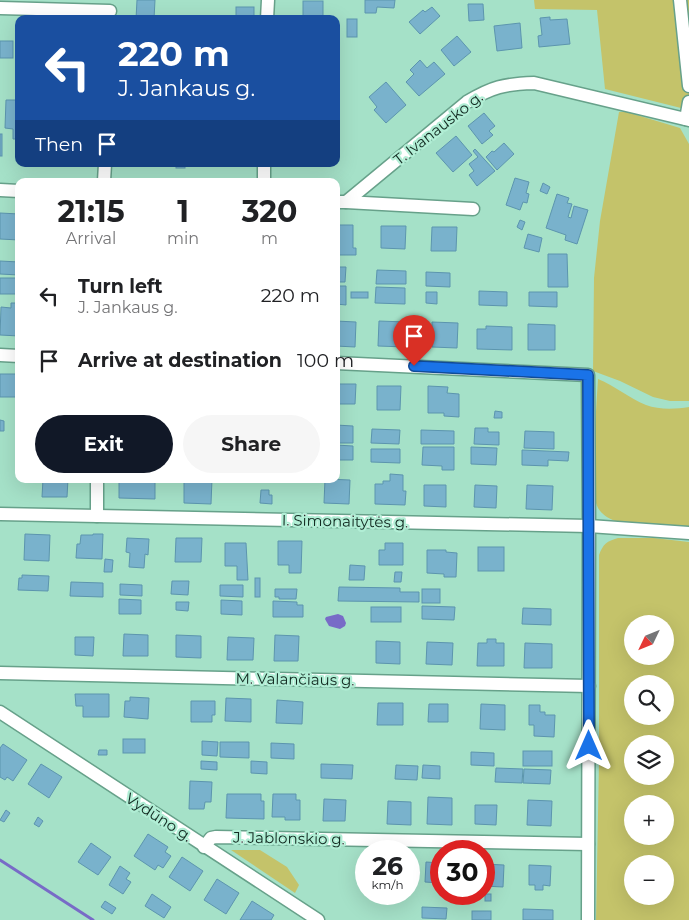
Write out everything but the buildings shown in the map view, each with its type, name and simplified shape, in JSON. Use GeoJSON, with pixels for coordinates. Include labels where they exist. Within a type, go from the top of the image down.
{"type":"FeatureCollection","features":[{"type":"Feature","properties":{"kind":"street"},"geometry":{"type":"LineString","coordinates":[[267,15],[268,0]]}},
{"type":"Feature","properties":{"kind":"street"},"geometry":{"type":"LineString","coordinates":[[680,0],[689,86]]}},
{"type":"Feature","properties":{"kind":"street"},"geometry":{"type":"LineString","coordinates":[[0,8],[110,10]]}},
{"type":"Feature","properties":{"kind":"street","name":"T. Ivanausko g."},"geometry":{"type":"LineString","coordinates":[[341,202],[467,102],[487,90],[510,84],[534,83],[688,120]]}},
{"type":"Feature","properties":{"kind":"street"},"geometry":{"type":"LineString","coordinates":[[688,120],[689,102]]}},
{"type":"Feature","properties":{"kind":"street"},"geometry":{"type":"LineString","coordinates":[[0,190],[15,191]]}},
{"type":"Feature","properties":{"kind":"street","name":"T. Ivanausko g."},"geometry":{"type":"LineString","coordinates":[[341,202],[473,209]]}},
{"type":"Feature","properties":{"kind":"street"},"geometry":{"type":"LineString","coordinates":[[0,356],[15,356]]}},
{"type":"Feature","properties":{"kind":"street"},"geometry":{"type":"LineString","coordinates":[[340,363],[588,375],[588,920]]}},
{"type":"Feature","properties":{"kind":"street"},"geometry":{"type":"LineString","coordinates":[[97,483],[97,516]]}},
{"type":"Feature","properties":{"kind":"street","name":"I. Simonaitytės g."},"geometry":{"type":"LineString","coordinates":[[0,514],[589,526],[689,533]]}},
{"type":"Feature","properties":{"kind":"street","name":"M. Valančiaus g."},"geometry":{"type":"LineString","coordinates":[[0,672],[589,686]]}},
{"type":"Feature","properties":{"kind":"street","name":"Vydūno g."},"geometry":{"type":"LineString","coordinates":[[0,712],[318,920]]}},
{"type":"Feature","properties":{"kind":"street","name":"J. Jablonskio g."},"geometry":{"type":"LineString","coordinates":[[204,847],[211,838],[216,837],[588,844]]}},
{"type":"Feature","properties":{"kind":"shaded area"},"geometry":{"type":"Polygon","coordinates":[[[534,0],[689,0],[689,110],[605,89],[597,10],[535,9],[534,0]]]}},
{"type":"Feature","properties":{"kind":"shaded area"},"geometry":{"type":"Polygon","coordinates":[[[619,112],[627,112],[680,128],[689,144],[689,401],[670,401],[653,397],[620,381],[593,371],[594,278],[600,221],[619,112]]]}},
{"type":"Feature","properties":{"kind":"shaded area"},"geometry":{"type":"Polygon","coordinates":[[[598,379],[651,407],[668,409],[689,407],[689,527],[615,521],[601,512],[597,506],[594,484],[598,379]]]}},
{"type":"Feature","properties":{"kind":"shaded area"},"geometry":{"type":"Polygon","coordinates":[[[618,538],[654,538],[689,542],[689,920],[596,920],[599,762],[599,555],[602,548],[608,542],[618,538]]]}},
{"type":"Feature","properties":{"kind":"shaded area"},"geometry":{"type":"Polygon","coordinates":[[[338,614],[343,616],[346,623],[340,629],[329,626],[325,619],[326,617],[338,614]]]}},
{"type":"Feature","properties":{"kind":"shaded area"},"geometry":{"type":"Polygon","coordinates":[[[231,850],[260,850],[287,867],[299,885],[295,893],[231,850]]]}},
{"type":"Feature","properties":{"kind":"waterway"},"geometry":{"type":"LineString","coordinates":[[0,860],[93,920]]}},
{"type":"Feature","properties":{"kind":"route"},"geometry":{"type":"LineString","coordinates":[[414,366],[588,375],[589,746]]}}]}
